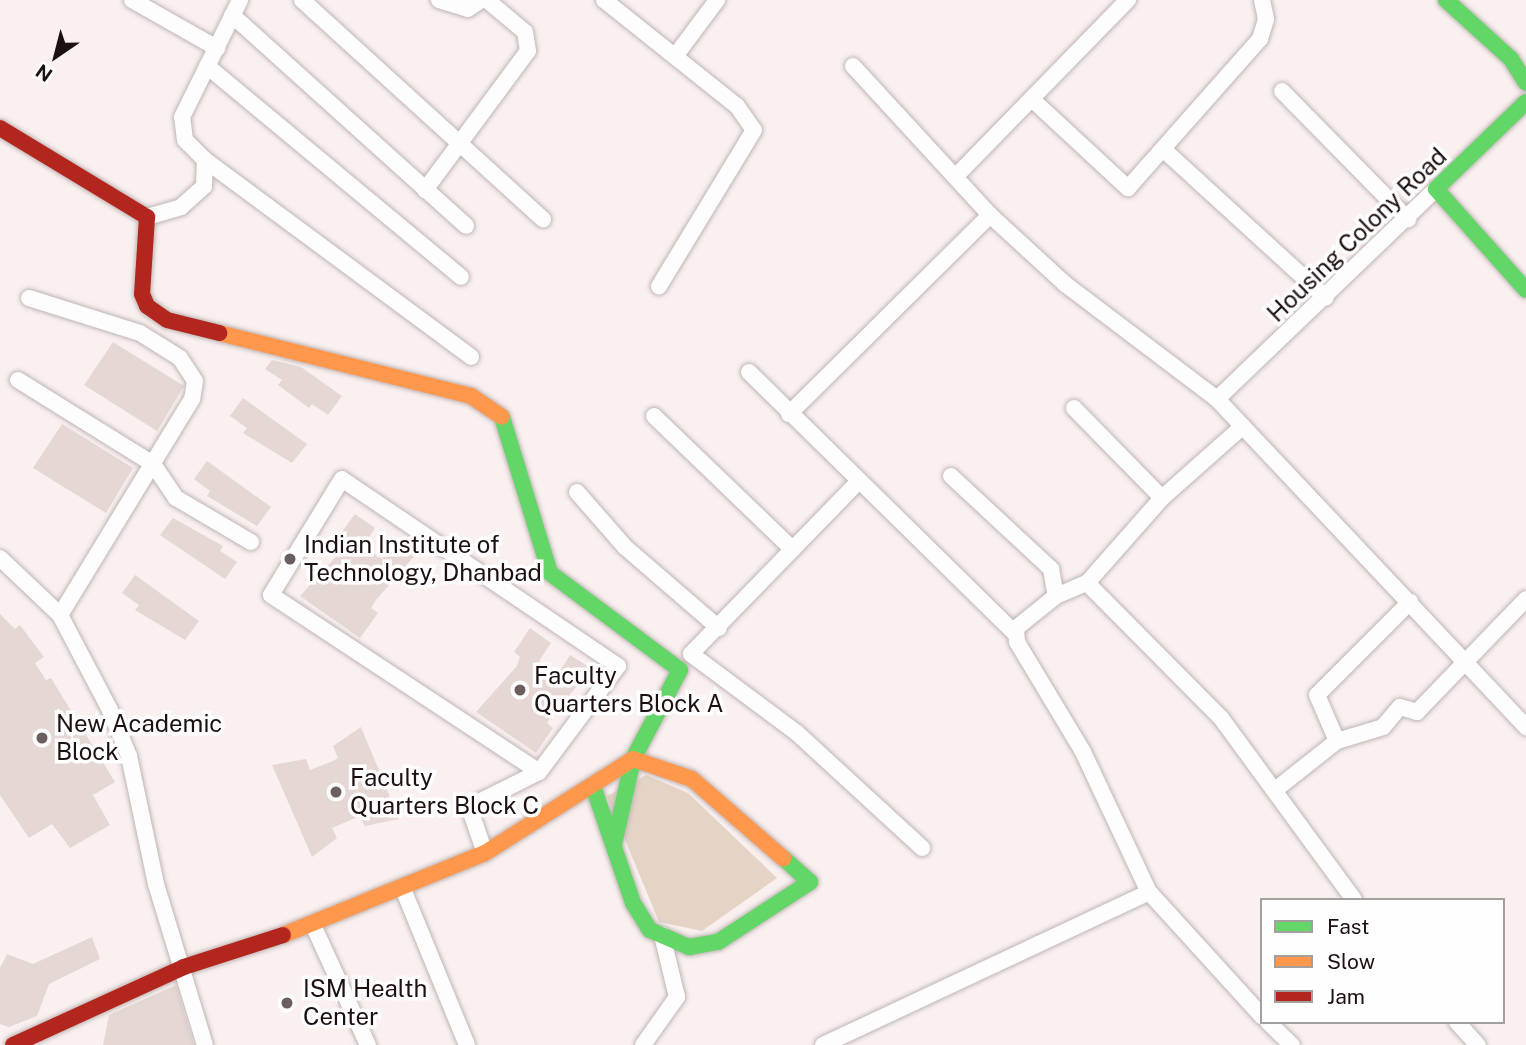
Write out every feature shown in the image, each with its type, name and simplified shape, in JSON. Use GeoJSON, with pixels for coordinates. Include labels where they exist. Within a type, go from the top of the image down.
{"type":"FeatureCollection","features":[{"type":"Feature","properties":{"kind":"street"},"geometry":{"type":"LineString","coordinates":[[132,0],[217,48]]}},
{"type":"Feature","properties":{"kind":"street"},"geometry":{"type":"LineString","coordinates":[[302,0],[543,219]]}},
{"type":"Feature","properties":{"kind":"street"},"geometry":{"type":"LineString","coordinates":[[439,0],[468,9],[481,0]]}},
{"type":"Feature","properties":{"kind":"street"},"geometry":{"type":"LineString","coordinates":[[425,190],[461,144],[530,41],[487,0]]}},
{"type":"Feature","properties":{"kind":"street"},"geometry":{"type":"LineString","coordinates":[[604,0],[737,106],[754,130],[659,286]]}},
{"type":"Feature","properties":{"kind":"street"},"geometry":{"type":"LineString","coordinates":[[676,55],[718,0]]}},
{"type":"Feature","properties":{"kind":"street"},"geometry":{"type":"LineString","coordinates":[[957,175],[1035,102],[1128,0]]}},
{"type":"Feature","properties":{"kind":"street"},"geometry":{"type":"LineString","coordinates":[[1035,102],[1128,188],[1260,39],[1266,19],[1262,0]]}},
{"type":"Feature","properties":{"kind":"street"},"geometry":{"type":"LineString","coordinates":[[1446,0],[1511,59],[1526,83]]}},
{"type":"Feature","properties":{"kind":"street"},"geometry":{"type":"LineString","coordinates":[[466,226],[425,190],[236,7],[180,128],[205,160],[471,357]]}},
{"type":"Feature","properties":{"kind":"street"},"geometry":{"type":"LineString","coordinates":[[207,66],[461,277]]}},
{"type":"Feature","properties":{"kind":"street"},"geometry":{"type":"LineString","coordinates":[[853,66],[957,175],[990,215],[1065,284],[1217,399],[1526,727]]}},
{"type":"Feature","properties":{"kind":"street"},"geometry":{"type":"LineString","coordinates":[[1282,91],[1408,219]]}},
{"type":"Feature","properties":{"kind":"street","name":"Housing Colony Road"},"geometry":{"type":"LineString","coordinates":[[1217,399],[1326,299],[1526,102]]}},
{"type":"Feature","properties":{"kind":"street"},"geometry":{"type":"LineString","coordinates":[[0,128],[147,218]]}},
{"type":"Feature","properties":{"kind":"street"},"geometry":{"type":"LineString","coordinates":[[1164,150],[1326,299]]}},
{"type":"Feature","properties":{"kind":"street"},"geometry":{"type":"LineString","coordinates":[[147,218],[194,199],[204,186],[205,160]]}},
{"type":"Feature","properties":{"kind":"street"},"geometry":{"type":"LineString","coordinates":[[1436,189],[1526,290]]}},
{"type":"Feature","properties":{"kind":"street"},"geometry":{"type":"LineString","coordinates":[[789,414],[990,215]]}},
{"type":"Feature","properties":{"kind":"street"},"geometry":{"type":"LineString","coordinates":[[147,218],[142,294],[147,306],[167,320],[435,386],[500,412],[550,573],[680,670],[633,759],[614,844]]}},
{"type":"Feature","properties":{"kind":"street"},"geometry":{"type":"LineString","coordinates":[[29,299],[141,333],[193,369],[192,398],[60,615]]}},
{"type":"Feature","properties":{"kind":"street"},"geometry":{"type":"LineString","coordinates":[[749,372],[1014,632],[1083,752],[1149,892],[1260,1014]]}},
{"type":"Feature","properties":{"kind":"street"},"geometry":{"type":"LineString","coordinates":[[18,380],[153,464],[176,498],[251,542]]}},
{"type":"Feature","properties":{"kind":"street"},"geometry":{"type":"LineString","coordinates":[[1074,408],[1163,498]]}},
{"type":"Feature","properties":{"kind":"street"},"geometry":{"type":"LineString","coordinates":[[654,416],[792,550]]}},
{"type":"Feature","properties":{"kind":"street"},"geometry":{"type":"LineString","coordinates":[[1014,632],[1056,596],[1087,583],[1163,498],[1243,426]]}},
{"type":"Feature","properties":{"kind":"street"},"geometry":{"type":"LineString","coordinates":[[951,476],[1051,569],[1056,596]]}},
{"type":"Feature","properties":{"kind":"street"},"geometry":{"type":"LineString","coordinates":[[485,853],[469,807],[539,772],[618,666],[342,479],[271,595],[539,772]]}},
{"type":"Feature","properties":{"kind":"street"},"geometry":{"type":"LineString","coordinates":[[859,481],[691,654],[797,733],[922,848]]}},
{"type":"Feature","properties":{"kind":"street"},"geometry":{"type":"LineString","coordinates":[[577,492],[625,547],[719,628]]}},
{"type":"Feature","properties":{"kind":"street"},"geometry":{"type":"LineString","coordinates":[[0,558],[60,615],[95,677],[129,756],[156,884],[184,967],[205,1045]]}},
{"type":"Feature","properties":{"kind":"street"},"geometry":{"type":"LineString","coordinates":[[1087,583],[1221,718],[1353,898]]}},
{"type":"Feature","properties":{"kind":"street"},"geometry":{"type":"LineString","coordinates":[[1275,790],[1337,741],[1383,727],[1400,707],[1417,712],[1526,599]]}},
{"type":"Feature","properties":{"kind":"street"},"geometry":{"type":"LineString","coordinates":[[1337,741],[1317,695],[1410,602]]}},
{"type":"Feature","properties":{"kind":"street"},"geometry":{"type":"LineString","coordinates":[[13,1045],[184,967],[313,925],[485,853],[633,759]]}},
{"type":"Feature","properties":{"kind":"street"},"geometry":{"type":"LineString","coordinates":[[593,786],[633,903],[650,930],[689,947],[718,942],[810,882],[692,779],[633,759]]}},
{"type":"Feature","properties":{"kind":"street"},"geometry":{"type":"LineString","coordinates":[[403,889],[467,1045]]}},
{"type":"Feature","properties":{"kind":"street"},"geometry":{"type":"LineString","coordinates":[[823,1045],[1149,892]]}},
{"type":"Feature","properties":{"kind":"street"},"geometry":{"type":"LineString","coordinates":[[313,925],[368,1045]]}},
{"type":"Feature","properties":{"kind":"street"},"geometry":{"type":"LineString","coordinates":[[643,1045],[677,997],[662,935]]}},
{"type":"Feature","properties":{"kind":"street"},"geometry":{"type":"LineString","coordinates":[[1270,1024],[1293,1045]]}},
{"type":"Feature","properties":{"kind":"street"},"geometry":{"type":"LineString","coordinates":[[1459,1024],[1478,1045]]}},
{"type":"Feature","properties":{"kind":"shaded area"},"geometry":{"type":"Polygon","coordinates":[[[646,775],[688,793],[777,878],[702,931],[659,922],[607,796],[646,775]]]}},
{"type":"Feature","properties":{"kind":"building"},"geometry":{"type":"Polygon","coordinates":[[[113,342],[184,386],[157,431],[84,385],[113,342]]]}},
{"type":"Feature","properties":{"kind":"building"},"geometry":{"type":"Polygon","coordinates":[[[272,360],[301,367],[342,396],[328,415],[312,404],[309,408],[278,385],[282,380],[265,369],[272,360]]]}},
{"type":"Feature","properties":{"kind":"building"},"geometry":{"type":"Polygon","coordinates":[[[243,398],[307,444],[292,463],[243,433],[247,428],[230,416],[243,398]]]}},
{"type":"Feature","properties":{"kind":"building"},"geometry":{"type":"Polygon","coordinates":[[[62,424],[133,468],[106,513],[33,468],[62,424]]]}},
{"type":"Feature","properties":{"kind":"building"},"geometry":{"type":"Polygon","coordinates":[[[207,461],[271,507],[257,526],[207,496],[210,491],[194,479],[207,461]]]}},
{"type":"Feature","properties":{"kind":"building"},"geometry":{"type":"Polygon","coordinates":[[[355,514],[375,528],[363,546],[382,559],[395,540],[416,554],[376,600],[371,608],[378,613],[360,638],[300,596],[341,551],[344,542],[338,537],[355,514]]]}},
{"type":"Feature","properties":{"kind":"building"},"geometry":{"type":"Polygon","coordinates":[[[173,518],[223,546],[220,551],[237,562],[225,579],[160,535],[173,518]]]}},
{"type":"Feature","properties":{"kind":"building"},"geometry":{"type":"Polygon","coordinates":[[[135,575],[199,621],[185,640],[135,610],[139,605],[122,593],[135,575]]]}},
{"type":"Feature","properties":{"kind":"building","name":"New Academic Block"},"geometry":{"type":"Polygon","coordinates":[[[0,614],[15,629],[20,625],[44,657],[35,663],[46,680],[51,678],[115,782],[93,795],[110,825],[70,848],[52,824],[29,838],[0,795],[0,614]]]}},
{"type":"Feature","properties":{"kind":"building","name":"Faculty Quarters Block A"},"geometry":{"type":"Polygon","coordinates":[[[530,628],[551,643],[539,661],[558,674],[570,655],[592,669],[552,715],[547,723],[553,728],[536,753],[476,712],[517,666],[520,657],[514,652],[530,628]]]}},
{"type":"Feature","properties":{"kind":"building","name":"Faculty Quarters Block C"},"geometry":{"type":"Polygon","coordinates":[[[361,727],[399,819],[365,826],[360,816],[332,828],[337,838],[312,857],[272,765],[306,759],[310,770],[333,761],[338,758],[333,746],[361,727]]]}},
{"type":"Feature","properties":{"kind":"building"},"geometry":{"type":"Polygon","coordinates":[[[92,937],[100,959],[49,984],[37,1016],[9,1027],[0,1024],[0,968],[7,954],[33,964],[92,937]]]}},
{"type":"Feature","properties":{"kind":"building"},"geometry":{"type":"Polygon","coordinates":[[[176,985],[194,1045],[103,1045],[109,1015],[176,985]]]}},
{"type":"Feature","properties":{"kind":"traffic: fast"},"geometry":{"type":"LineString","coordinates":[[1446,0],[1511,59],[1526,83]]}},
{"type":"Feature","properties":{"kind":"traffic: fast"},"geometry":{"type":"LineString","coordinates":[[1526,102],[1436,189],[1526,290]]}},
{"type":"Feature","properties":{"kind":"traffic: fast"},"geometry":{"type":"LineString","coordinates":[[502,417],[550,573],[680,670],[633,759],[614,844]]}},
{"type":"Feature","properties":{"kind":"traffic: fast"},"geometry":{"type":"LineString","coordinates":[[593,786],[633,903],[650,930],[689,947],[718,942],[810,882],[783,858]]}},
{"type":"Feature","properties":{"kind":"traffic: slow"},"geometry":{"type":"LineString","coordinates":[[219,333],[471,396],[502,417]]}},
{"type":"Feature","properties":{"kind":"traffic: slow"},"geometry":{"type":"LineString","coordinates":[[283,935],[485,853],[633,759],[692,779],[783,858]]}},
{"type":"Feature","properties":{"kind":"traffic: jam"},"geometry":{"type":"LineString","coordinates":[[0,128],[147,217],[142,294],[147,306],[167,320],[219,333]]}},
{"type":"Feature","properties":{"kind":"traffic: jam"},"geometry":{"type":"LineString","coordinates":[[13,1045],[184,967],[283,935]]}},
{"type":"Feature","properties":{"kind":"place","name":"Indian Institute of Technology, Dhanbad"},"geometry":{"type":"Point","coordinates":[290,559]}},
{"type":"Feature","properties":{"kind":"place","name":"Faculty Quarters Block A"},"geometry":{"type":"Point","coordinates":[520,690]}},
{"type":"Feature","properties":{"kind":"place","name":"New Academic Block"},"geometry":{"type":"Point","coordinates":[42,738]}},
{"type":"Feature","properties":{"kind":"place","name":"Faculty Quarters Block C"},"geometry":{"type":"Point","coordinates":[336,792]}},
{"type":"Feature","properties":{"kind":"place","name":"ISM Health Center"},"geometry":{"type":"Point","coordinates":[287,1003]}}]}
